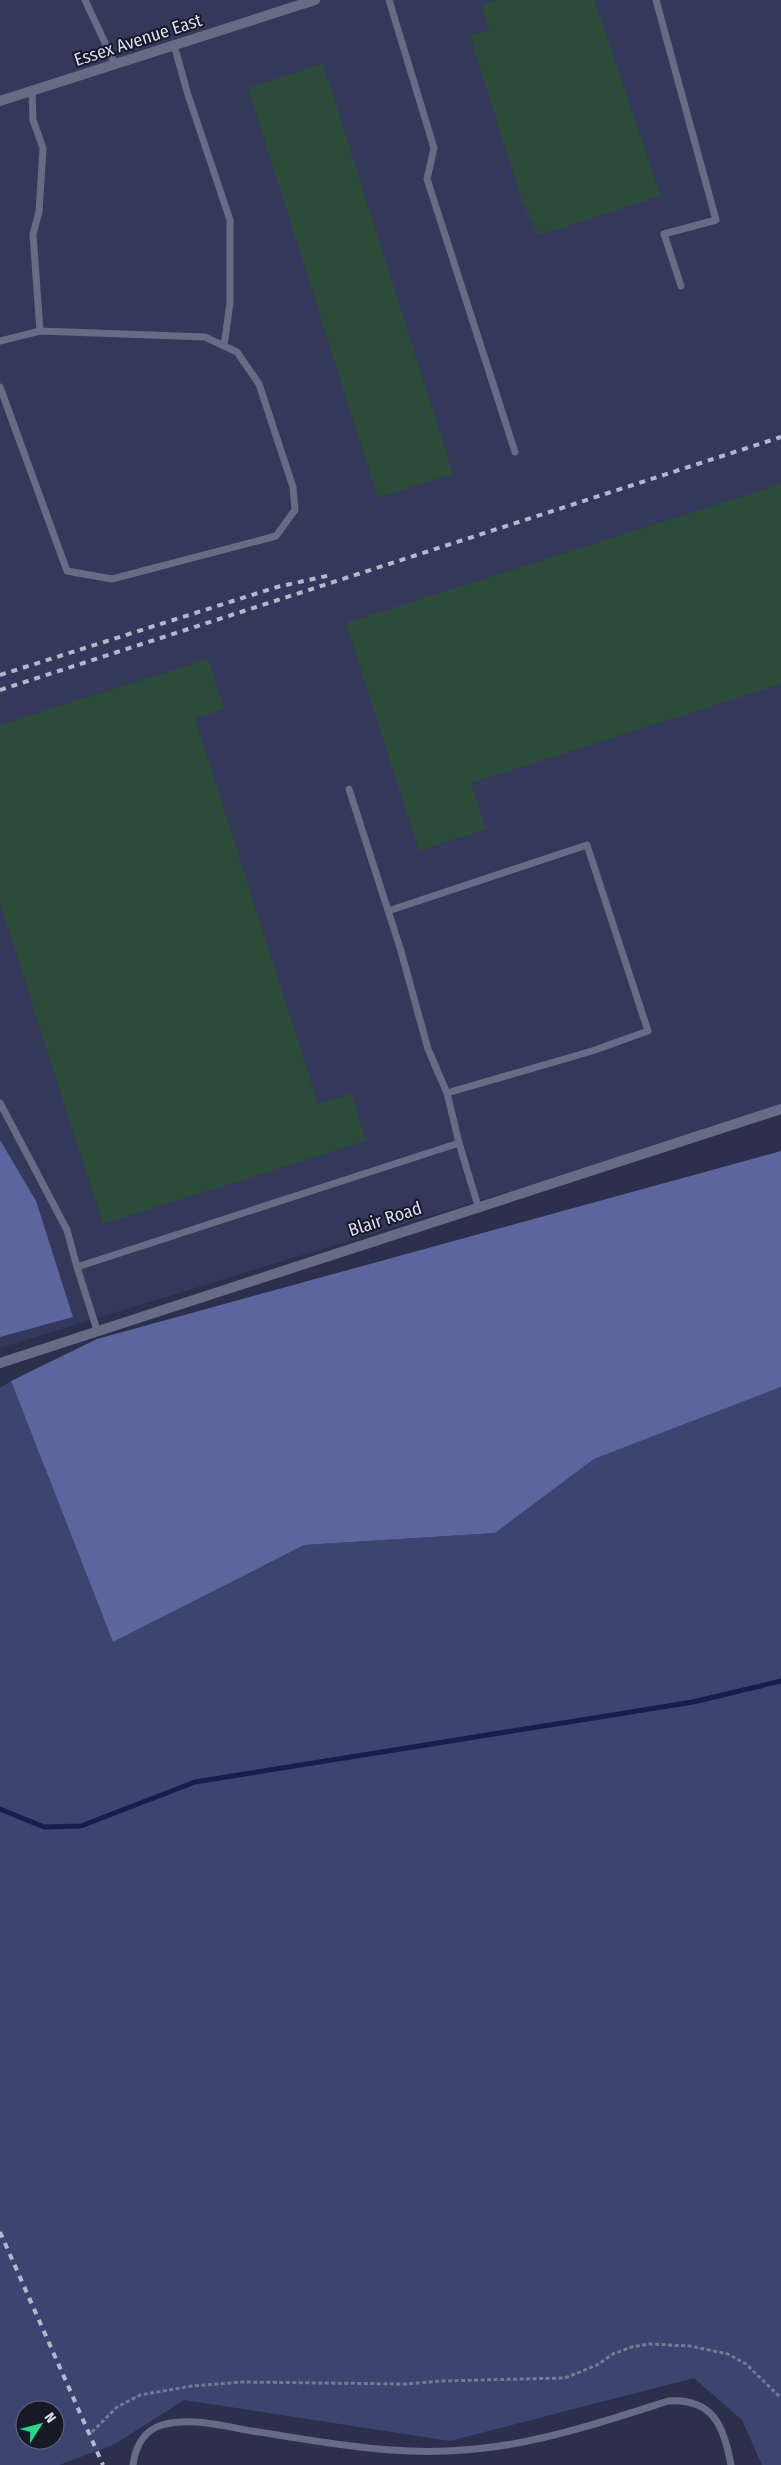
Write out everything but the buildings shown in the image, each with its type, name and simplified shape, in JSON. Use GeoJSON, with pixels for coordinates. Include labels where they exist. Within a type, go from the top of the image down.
{"type":"FeatureCollection","features":[{"type":"Feature","properties":{"kind":"street","name":"Essex Avenue East"},"geometry":{"type":"LineString","coordinates":[[0,101],[315,0]]}},
{"type":"Feature","properties":{"kind":"street","name":"Blair Road"},"geometry":{"type":"LineString","coordinates":[[0,1363],[781,1109]]}},
{"type":"Feature","properties":{"kind":"lane"},"geometry":{"type":"LineString","coordinates":[[85,0],[115,64]]}},
{"type":"Feature","properties":{"kind":"lane"},"geometry":{"type":"LineString","coordinates":[[389,0],[434,148],[427,179],[515,452]]}},
{"type":"Feature","properties":{"kind":"lane"},"geometry":{"type":"LineString","coordinates":[[656,0],[716,220],[664,234],[681,286]]}},
{"type":"Feature","properties":{"kind":"lane"},"geometry":{"type":"LineString","coordinates":[[174,45],[188,96],[230,220],[230,303],[224,346]]}},
{"type":"Feature","properties":{"kind":"lane"},"geometry":{"type":"LineString","coordinates":[[32,90],[33,120],[43,148],[39,212],[33,234],[40,331]]}},
{"type":"Feature","properties":{"kind":"lane"},"geometry":{"type":"LineString","coordinates":[[0,341],[40,331],[205,337],[237,352],[259,384],[293,487],[295,510],[276,536],[112,579],[67,572],[0,387]]}},
{"type":"Feature","properties":{"kind":"lane"},"geometry":{"type":"LineString","coordinates":[[349,789],[388,911],[428,1049],[447,1093],[459,1143],[478,1206]]}},
{"type":"Feature","properties":{"kind":"lane"},"geometry":{"type":"LineString","coordinates":[[388,911],[587,845],[648,1031],[592,1051],[447,1093]]}},
{"type":"Feature","properties":{"kind":"lane"},"geometry":{"type":"LineString","coordinates":[[0,1103],[67,1230],[97,1330]]}},
{"type":"Feature","properties":{"kind":"lane"},"geometry":{"type":"LineString","coordinates":[[77,1267],[459,1143]]}},
{"type":"Feature","properties":{"kind":"lane"},"geometry":{"type":"LineString","coordinates":[[133,2465],[138,2444],[147,2433],[160,2426],[174,2422],[207,2424],[392,2450],[463,2451],[534,2441],[668,2401],[686,2400],[704,2407],[716,2419],[724,2435],[731,2465]]}},
{"type":"Feature","properties":{"kind":"path"},"geometry":{"type":"LineString","coordinates":[[92,2432],[117,2407],[140,2395],[192,2386],[243,2382],[406,2384],[565,2378],[597,2365],[613,2354],[632,2347],[649,2344],[690,2346],[728,2354],[746,2364],[781,2398]]}},
{"type":"Feature","properties":{"kind":"shaded area"},"geometry":{"type":"Polygon","coordinates":[[[0,0],[781,0],[781,1108],[0,1348],[0,0]]]}},
{"type":"Feature","properties":{"kind":"shaded area"},"geometry":{"type":"Polygon","coordinates":[[[0,1140],[36,1201],[73,1317],[0,1337],[0,1140]]]}},
{"type":"Feature","properties":{"kind":"shaded area"},"geometry":{"type":"Polygon","coordinates":[[[781,1151],[781,1387],[594,1459],[495,1533],[304,1545],[113,1642],[11,1381],[97,1339],[781,1151]]]}},
{"type":"Feature","properties":{"kind":"shaded area"},"geometry":{"type":"Polygon","coordinates":[[[11,1381],[113,1642],[304,1545],[495,1533],[594,1459],[781,1387],[781,2465],[762,2465],[742,2420],[694,2378],[450,2441],[184,2400],[115,2444],[59,2465],[0,2465],[0,1388],[11,1381]]]}},
{"type":"Feature","properties":{"kind":"waterway"},"geometry":{"type":"LineString","coordinates":[[0,1809],[44,1827],[81,1826],[195,1782],[693,1702],[781,1681]]}},
{"type":"Feature","properties":{"kind":"railway"},"geometry":{"type":"LineString","coordinates":[[0,690],[781,437]]}},
{"type":"Feature","properties":{"kind":"railway"},"geometry":{"type":"LineString","coordinates":[[0,675],[277,587],[331,575]]}},
{"type":"Feature","properties":{"kind":"railway"},"geometry":{"type":"LineString","coordinates":[[0,2232],[103,2465]]}}]}
